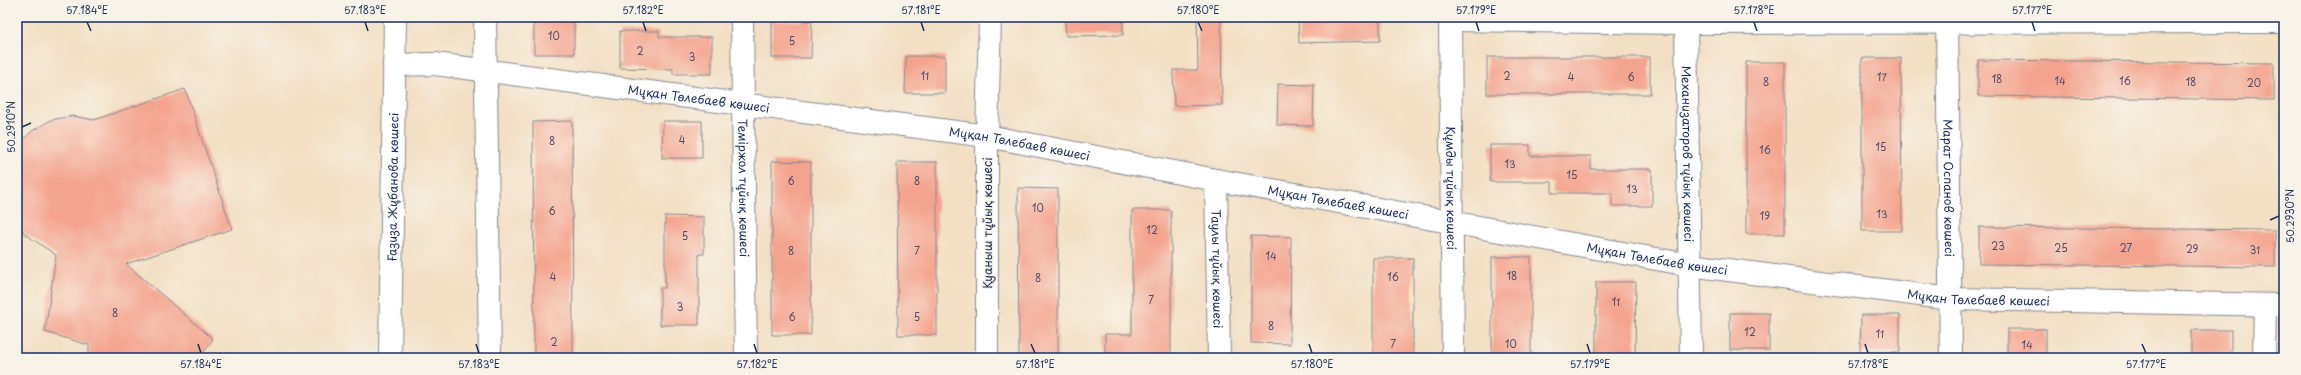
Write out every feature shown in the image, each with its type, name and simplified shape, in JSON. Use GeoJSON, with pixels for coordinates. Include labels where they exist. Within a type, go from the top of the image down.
{"type":"FeatureCollection","features":[{"type":"Feature","properties":{"kind":"street","name":"Ғазиза Жұбанова көшесі"},"geometry":{"type":"LineString","coordinates":[[390,358],[395,17]]}},
{"type":"Feature","properties":{"kind":"street"},"geometry":{"type":"LineString","coordinates":[[485,17],[490,358]]}},
{"type":"Feature","properties":{"kind":"street","name":"Теміржол тұйық көшесі"},"geometry":{"type":"LineString","coordinates":[[742,17],[746,358]]}},
{"type":"Feature","properties":{"kind":"street","name":"Қуаныш тұйық көшесі"},"geometry":{"type":"LineString","coordinates":[[987,358],[987,136],[990,17]]}},
{"type":"Feature","properties":{"kind":"street"},"geometry":{"type":"LineString","coordinates":[[1450,18],[1686,23],[1947,19],[2284,22]]}},
{"type":"Feature","properties":{"kind":"street","name":"Құмды тұйық көшесі"},"geometry":{"type":"LineString","coordinates":[[1450,18],[1453,358]]}},
{"type":"Feature","properties":{"kind":"street","name":"Марат Оспанов көшесі"},"geometry":{"type":"LineString","coordinates":[[1947,19],[1951,358]]}},
{"type":"Feature","properties":{"kind":"street","name":"Механизаторов тұйық көшесі"},"geometry":{"type":"LineString","coordinates":[[1686,23],[1691,358]]}},
{"type":"Feature","properties":{"kind":"street","name":"Мұқан Төлебаев көшесі"},"geometry":{"type":"LineString","coordinates":[[394,65],[435,64],[486,70],[987,136],[1216,180],[1690,265],[1951,300],[2275,305]]}},
{"type":"Feature","properties":{"kind":"street","name":"Таулы тұйық көшесі"},"geometry":{"type":"LineString","coordinates":[[1216,180],[1219,358]]}},
{"type":"Feature","properties":{"kind":"street"},"geometry":{"type":"LineString","coordinates":[[2264,358],[2275,305]]}},
{"type":"Feature","properties":{"kind":"building"},"geometry":{"type":"Polygon","coordinates":[[[534,17],[574,17],[574,54],[534,54],[534,17]]]}},
{"type":"Feature","properties":{"kind":"building"},"geometry":{"type":"Polygon","coordinates":[[[1065,17],[1123,17],[1123,35],[1066,36],[1065,17]]]}},
{"type":"Feature","properties":{"kind":"building"},"geometry":{"type":"Polygon","coordinates":[[[1197,17],[1221,17],[1222,105],[1174,106],[1173,70],[1198,70],[1197,17]]]}},
{"type":"Feature","properties":{"kind":"building"},"geometry":{"type":"Polygon","coordinates":[[[1320,17],[1380,17],[1380,41],[1299,43],[1298,21],[1320,20],[1320,17]]]}},
{"type":"Feature","properties":{"kind":"building"},"geometry":{"type":"Polygon","coordinates":[[[772,21],[812,21],[811,58],[772,58],[772,21]]]}},
{"type":"Feature","properties":{"kind":"building"},"geometry":{"type":"Polygon","coordinates":[[[620,31],[659,31],[659,37],[712,37],[712,74],[673,74],[673,69],[620,68],[620,31]]]}},
{"type":"Feature","properties":{"kind":"building"},"geometry":{"type":"Polygon","coordinates":[[[906,56],[945,56],[945,93],[905,93],[906,56]]]}},
{"type":"Feature","properties":{"kind":"building"},"geometry":{"type":"Polygon","coordinates":[[[1487,57],[1650,57],[1650,94],[1487,94],[1487,57]]]}},
{"type":"Feature","properties":{"kind":"building"},"geometry":{"type":"Polygon","coordinates":[[[1862,58],[1901,58],[1902,231],[1862,231],[1862,58]]]}},
{"type":"Feature","properties":{"kind":"building"},"geometry":{"type":"Polygon","coordinates":[[[1978,60],[2274,63],[2274,100],[1978,96],[1978,60]]]}},
{"type":"Feature","properties":{"kind":"building"},"geometry":{"type":"Polygon","coordinates":[[[1746,62],[1785,62],[1785,234],[1746,234],[1746,62]]]}},
{"type":"Feature","properties":{"kind":"building"},"geometry":{"type":"Polygon","coordinates":[[[1278,84],[1314,85],[1313,126],[1277,125],[1278,84]]]}},
{"type":"Feature","properties":{"kind":"building"},"geometry":{"type":"Polygon","coordinates":[[[185,89],[232,229],[126,264],[213,339],[200,358],[89,358],[89,345],[45,332],[56,255],[25,234],[17,222],[17,146],[32,131],[51,120],[73,116],[94,120],[185,89]]]}},
{"type":"Feature","properties":{"kind":"building"},"geometry":{"type":"Polygon","coordinates":[[[572,121],[573,358],[534,358],[533,122],[572,121]]]}},
{"type":"Feature","properties":{"kind":"building"},"geometry":{"type":"Polygon","coordinates":[[[663,121],[702,121],[702,158],[662,158],[663,121]]]}},
{"type":"Feature","properties":{"kind":"building"},"geometry":{"type":"Polygon","coordinates":[[[1490,145],[1530,145],[1530,156],[1591,156],[1591,169],[1652,169],[1652,206],[1612,206],[1612,193],[1552,193],[1552,182],[1490,182],[1490,145]]]}},
{"type":"Feature","properties":{"kind":"building"},"geometry":{"type":"Polygon","coordinates":[[[772,161],[811,162],[811,335],[772,335],[772,161]]]}},
{"type":"Feature","properties":{"kind":"building"},"geometry":{"type":"Polygon","coordinates":[[[897,162],[937,162],[937,335],[898,335],[897,162]]]}},
{"type":"Feature","properties":{"kind":"building"},"geometry":{"type":"Polygon","coordinates":[[[1018,188],[1058,189],[1058,358],[1019,358],[1018,188]]]}},
{"type":"Feature","properties":{"kind":"building"},"geometry":{"type":"Polygon","coordinates":[[[1132,210],[1171,210],[1171,358],[1105,358],[1105,334],[1132,334],[1132,210]]]}},
{"type":"Feature","properties":{"kind":"building"},"geometry":{"type":"Polygon","coordinates":[[[665,216],[704,217],[704,254],[699,254],[699,325],[660,325],[660,288],[665,288],[665,216]]]}},
{"type":"Feature","properties":{"kind":"building"},"geometry":{"type":"Polygon","coordinates":[[[1979,227],[2275,230],[2275,267],[1979,264],[1979,227]]]}},
{"type":"Feature","properties":{"kind":"building"},"geometry":{"type":"Polygon","coordinates":[[[1251,236],[1291,237],[1290,344],[1251,343],[1251,236]]]}},
{"type":"Feature","properties":{"kind":"building"},"geometry":{"type":"Polygon","coordinates":[[[1492,257],[1531,257],[1531,358],[1492,358],[1492,257]]]}},
{"type":"Feature","properties":{"kind":"building"},"geometry":{"type":"Polygon","coordinates":[[[1373,258],[1413,258],[1413,358],[1373,358],[1373,258]]]}},
{"type":"Feature","properties":{"kind":"building"},"geometry":{"type":"Polygon","coordinates":[[[1596,282],[1636,282],[1635,358],[1596,358],[1596,282]]]}},
{"type":"Feature","properties":{"kind":"building"},"geometry":{"type":"Polygon","coordinates":[[[1730,313],[1769,313],[1769,350],[1730,350],[1730,313]]]}},
{"type":"Feature","properties":{"kind":"building"},"geometry":{"type":"Polygon","coordinates":[[[1861,315],[1900,315],[1900,352],[1860,352],[1861,315]]]}},
{"type":"Feature","properties":{"kind":"building"},"geometry":{"type":"Polygon","coordinates":[[[2007,329],[2046,329],[2046,358],[2007,358],[2007,329]]]}},
{"type":"Feature","properties":{"kind":"building"},"geometry":{"type":"Polygon","coordinates":[[[2191,330],[2231,330],[2231,358],[2191,358],[2191,330]]]}}]}
